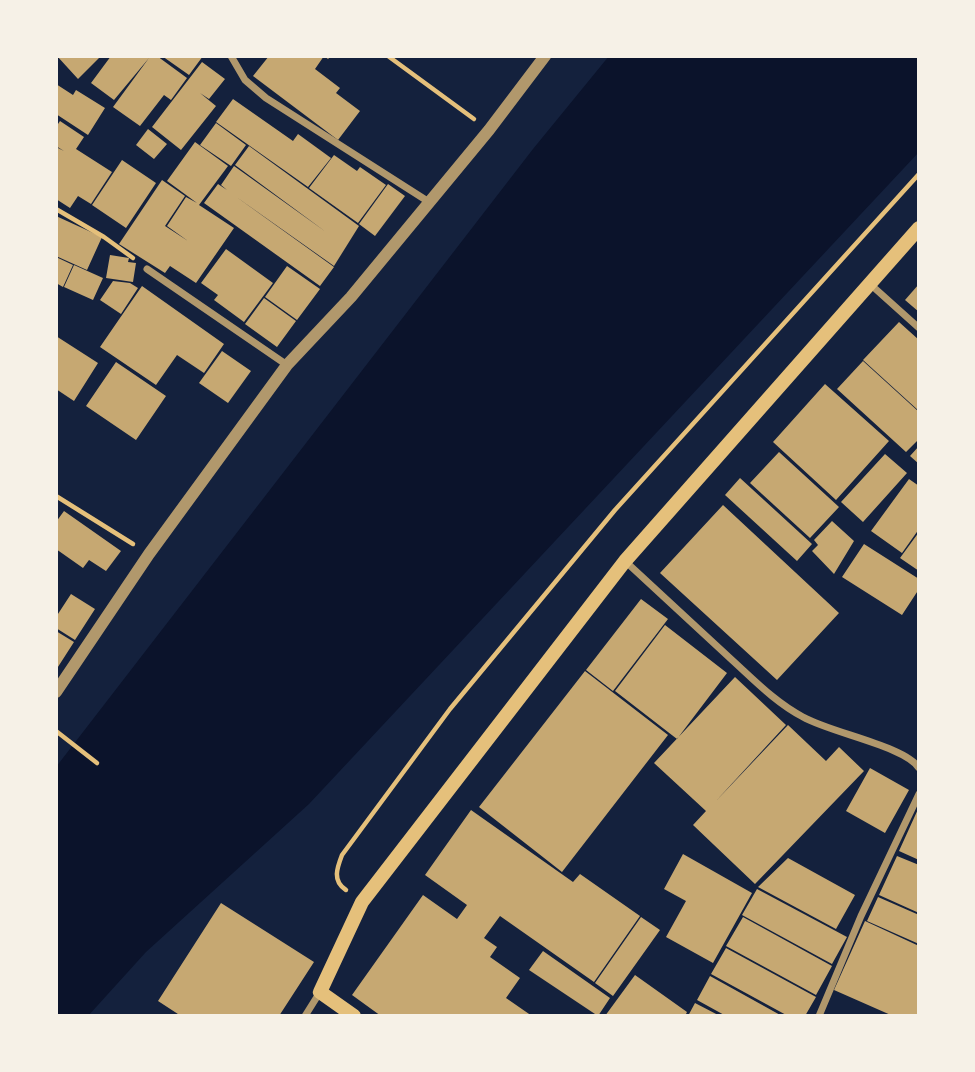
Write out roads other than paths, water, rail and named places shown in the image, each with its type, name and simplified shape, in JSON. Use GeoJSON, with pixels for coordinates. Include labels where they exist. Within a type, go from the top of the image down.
{"type":"FeatureCollection","features":[{"type":"Feature","properties":{"kind":"main road"},"geometry":{"type":"LineString","coordinates":[[354,1016],[320,992],[362,902],[625,561],[919,228]]}},
{"type":"Feature","properties":{"kind":"street"},"geometry":{"type":"LineString","coordinates":[[231,56],[245,80],[266,98],[429,202]]}},
{"type":"Feature","properties":{"kind":"street"},"geometry":{"type":"LineString","coordinates":[[56,692],[149,554],[287,365],[351,297],[489,130],[545,56]]}},
{"type":"Feature","properties":{"kind":"street"},"geometry":{"type":"LineString","coordinates":[[147,269],[287,365]]}},
{"type":"Feature","properties":{"kind":"street"},"geometry":{"type":"LineString","coordinates":[[869,282],[919,328]]}},
{"type":"Feature","properties":{"kind":"street"},"geometry":{"type":"LineString","coordinates":[[625,561],[768,692],[802,717],[846,736],[897,750],[914,760],[919,768]]}},
{"type":"Feature","properties":{"kind":"street"},"geometry":{"type":"LineString","coordinates":[[818,1016],[861,916],[919,794]]}},
{"type":"Feature","properties":{"kind":"street"},"geometry":{"type":"LineString","coordinates":[[305,1016],[320,992]]}},
{"type":"Feature","properties":{"kind":"water"},"geometry":{"type":"Polygon","coordinates":[[[609,56],[919,56],[919,152],[309,804],[146,952],[88,1016],[56,1016],[56,767],[533,149],[609,56]]]}}]}
